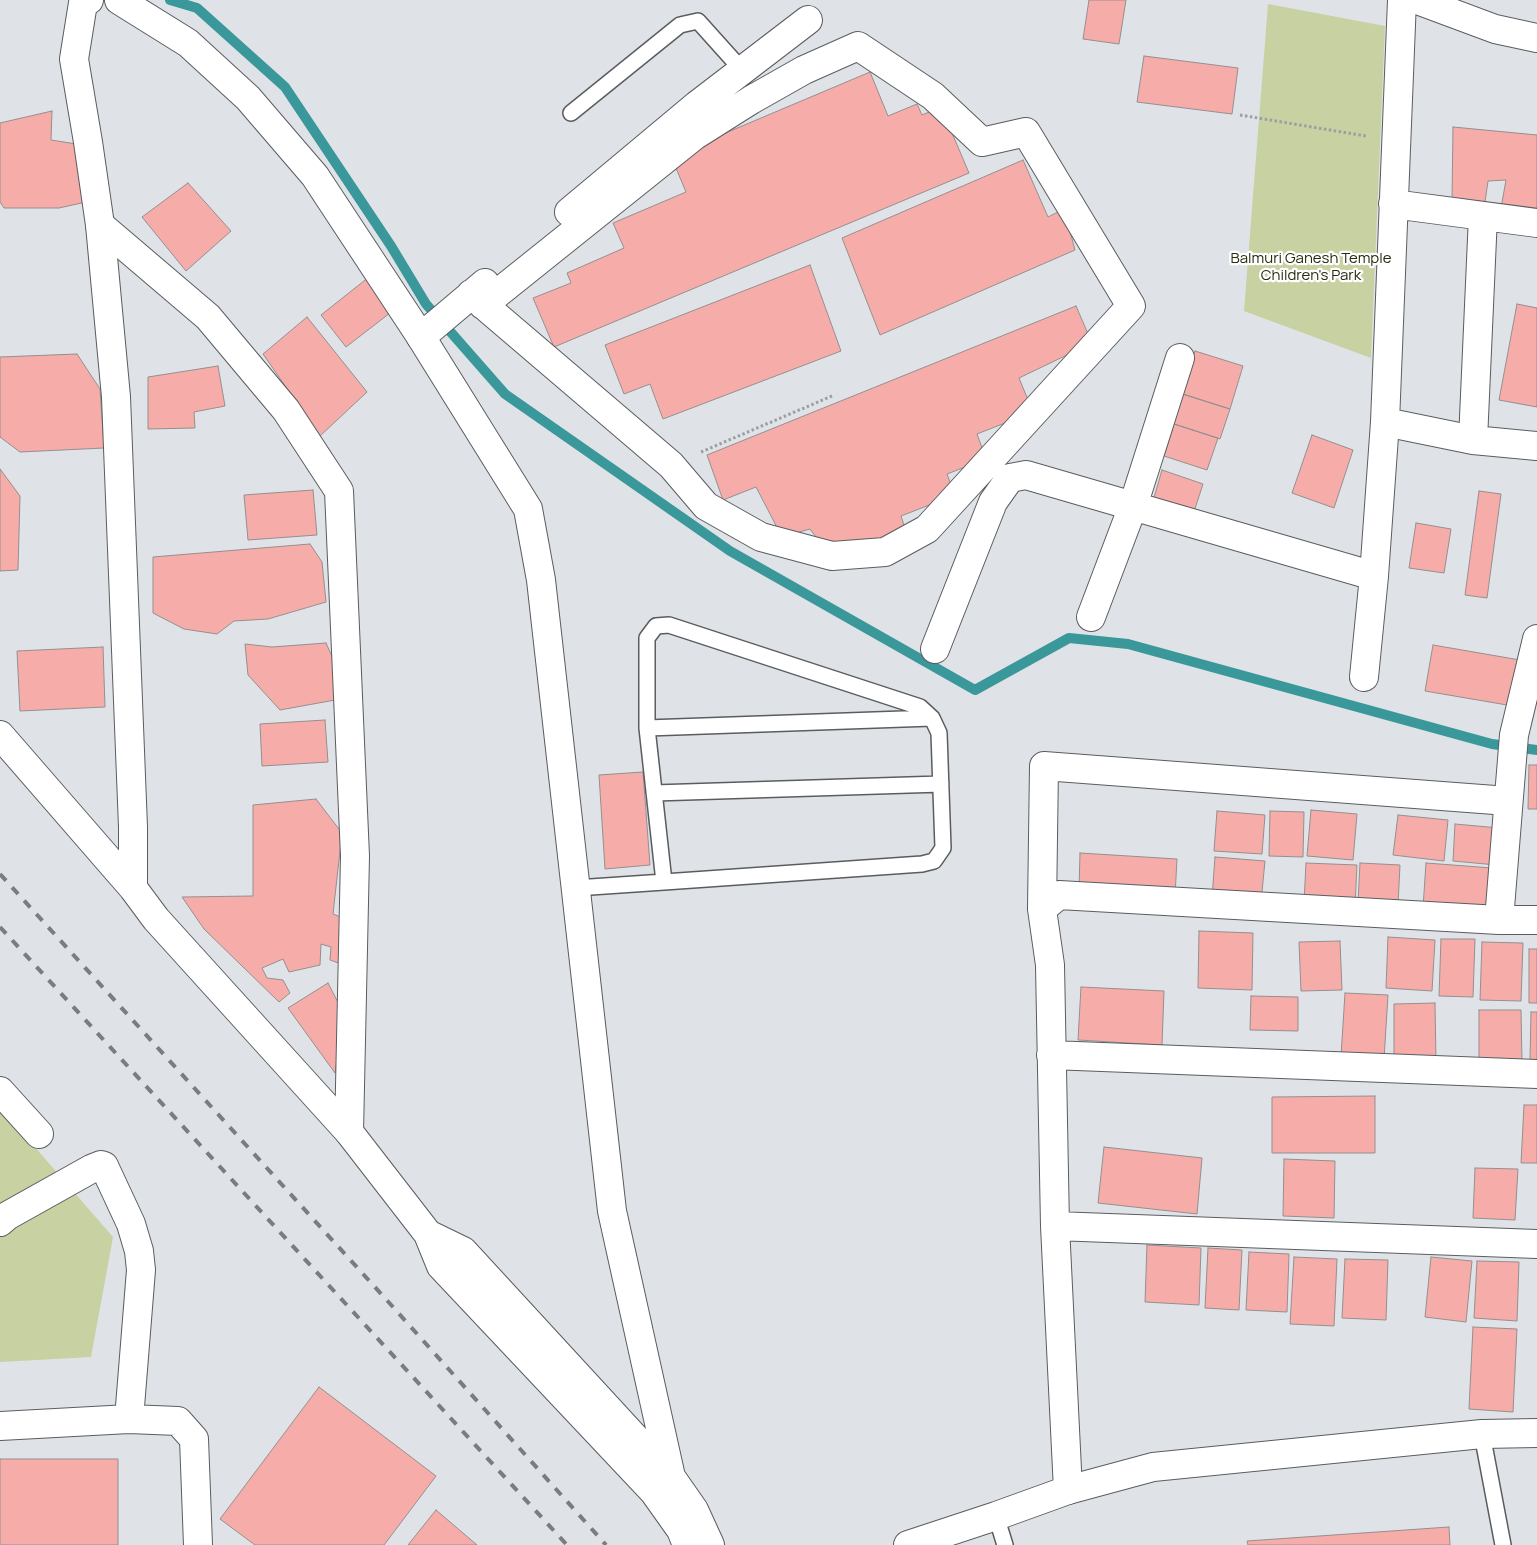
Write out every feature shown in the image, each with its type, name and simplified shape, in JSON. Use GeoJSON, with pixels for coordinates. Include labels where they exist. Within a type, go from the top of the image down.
{"type":"FeatureCollection","features":[{"type":"Feature","properties":{"kind":"street"},"geometry":{"type":"LineString","coordinates":[[89,0],[83,3],[74,59],[100,225],[116,397],[133,827],[133,888]]}},
{"type":"Feature","properties":{"kind":"street"},"geometry":{"type":"LineString","coordinates":[[119,0],[188,43],[248,98],[315,176],[430,329],[528,510],[541,580],[612,1211],[672,1476]]}},
{"type":"Feature","properties":{"kind":"street"},"geometry":{"type":"LineString","coordinates":[[1364,677],[1374,576],[1385,422],[1402,0]]}},
{"type":"Feature","properties":{"kind":"street"},"geometry":{"type":"LineString","coordinates":[[1417,0],[1495,29],[1537,38]]}},
{"type":"Feature","properties":{"kind":"street"},"geometry":{"type":"LineString","coordinates":[[430,329],[477,300],[704,115],[742,70],[808,20]]}},
{"type":"Feature","properties":{"kind":"street"},"geometry":{"type":"LineString","coordinates":[[477,300],[671,465],[706,506],[761,537],[832,556],[885,552],[927,529],[1131,306],[1026,132],[982,142],[933,96],[858,46],[804,70],[751,100],[704,115]]}},
{"type":"Feature","properties":{"kind":"street"},"geometry":{"type":"LineString","coordinates":[[1393,204],[1537,223]]}},
{"type":"Feature","properties":{"kind":"street"},"geometry":{"type":"LineString","coordinates":[[1474,440],[1483,216]]}},
{"type":"Feature","properties":{"kind":"street"},"geometry":{"type":"LineString","coordinates":[[100,225],[208,318],[286,410],[339,492],[355,856],[349,1132]]}},
{"type":"Feature","properties":{"kind":"street"},"geometry":{"type":"LineString","coordinates":[[1091,618],[1132,506],[1180,358]]}},
{"type":"Feature","properties":{"kind":"street"},"geometry":{"type":"LineString","coordinates":[[1385,422],[1474,440],[1537,446]]}},
{"type":"Feature","properties":{"kind":"street"},"geometry":{"type":"LineString","coordinates":[[935,649],[993,502],[1010,478],[1026,475],[1374,576]]}},
{"type":"Feature","properties":{"kind":"street"},"geometry":{"type":"LineString","coordinates":[[1499,920],[1514,735],[1537,639]]}},
{"type":"Feature","properties":{"kind":"street"},"geometry":{"type":"LineString","coordinates":[[0,735],[133,888],[156,919],[349,1132],[428,1234],[441,1266],[654,1492],[681,1530],[687,1545]]}},
{"type":"Feature","properties":{"kind":"street"},"geometry":{"type":"LineString","coordinates":[[1068,1490],[1054,1226],[1050,965],[1042,909],[1044,766],[1508,801]]}},
{"type":"Feature","properties":{"kind":"street"},"geometry":{"type":"LineString","coordinates":[[1042,909],[1059,895],[1499,920],[1537,920]]}},
{"type":"Feature","properties":{"kind":"street"},"geometry":{"type":"LineString","coordinates":[[1051,1055],[1537,1074]]}},
{"type":"Feature","properties":{"kind":"street"},"geometry":{"type":"LineString","coordinates":[[0,1091],[39,1134]]}},
{"type":"Feature","properties":{"kind":"street"},"geometry":{"type":"LineString","coordinates":[[0,1222],[7,1216],[91,1169],[101,1165],[104,1166],[131,1224],[139,1251],[141,1270],[129,1419]]}},
{"type":"Feature","properties":{"kind":"street"},"geometry":{"type":"LineString","coordinates":[[1054,1226],[1537,1244]]}},
{"type":"Feature","properties":{"kind":"street"},"geometry":{"type":"LineString","coordinates":[[428,1234],[462,1251],[672,1476],[694,1510],[708,1537],[710,1545]]}},
{"type":"Feature","properties":{"kind":"street"},"geometry":{"type":"LineString","coordinates":[[0,1426],[129,1419],[178,1421],[194,1439],[198,1545]]}},
{"type":"Feature","properties":{"kind":"street"},"geometry":{"type":"LineString","coordinates":[[908,1545],[1068,1490],[1153,1467],[1482,1434],[1537,1434]]}},
{"type":"Feature","properties":{"kind":"lane"},"geometry":{"type":"LineString","coordinates":[[572,113],[680,25],[698,21],[742,70]]}},
{"type":"Feature","properties":{"kind":"lane"},"geometry":{"type":"LineString","coordinates":[[576,888],[664,882],[922,864],[934,861],[943,848],[939,733],[932,718],[920,707],[669,625],[656,626],[646,638],[647,728],[664,882]]}},
{"type":"Feature","properties":{"kind":"lane"},"geometry":{"type":"LineString","coordinates":[[647,728],[932,718]]}},
{"type":"Feature","properties":{"kind":"lane"},"geometry":{"type":"LineString","coordinates":[[654,793],[941,784]]}},
{"type":"Feature","properties":{"kind":"lane"},"geometry":{"type":"LineString","coordinates":[[1482,1434],[1502,1545]]}},
{"type":"Feature","properties":{"kind":"lane"},"geometry":{"type":"LineString","coordinates":[[996,1516],[1005,1545]]}},
{"type":"Feature","properties":{"kind":"path"},"geometry":{"type":"LineString","coordinates":[[1240,114],[1396,141]]}},
{"type":"Feature","properties":{"kind":"path"},"geometry":{"type":"LineString","coordinates":[[671,465],[832,396]]}},
{"type":"Feature","properties":{"kind":"green space","name":"Balmuri Ganesh Temple Children's Park"},"geometry":{"type":"Polygon","coordinates":[[[1268,4],[1385,26],[1371,358],[1244,311],[1268,4]]]}},
{"type":"Feature","properties":{"kind":"green space"},"geometry":{"type":"Polygon","coordinates":[[[0,1107],[113,1237],[91,1357],[0,1362],[0,1107]]]}},
{"type":"Feature","properties":{"kind":"building"},"geometry":{"type":"Polygon","coordinates":[[[1089,0],[1126,0],[1119,44],[1083,39],[1089,0]]]}},
{"type":"Feature","properties":{"kind":"building"},"geometry":{"type":"Polygon","coordinates":[[[1144,56],[1238,68],[1232,114],[1137,102],[1144,56]]]}},
{"type":"Feature","properties":{"kind":"building"},"geometry":{"type":"Polygon","coordinates":[[[870,72],[888,116],[917,104],[922,115],[941,107],[969,173],[554,347],[533,298],[571,283],[567,273],[624,248],[613,223],[686,192],[671,156],[870,72]]]}},
{"type":"Feature","properties":{"kind":"building"},"geometry":{"type":"Polygon","coordinates":[[[52,111],[51,140],[83,145],[86,202],[59,208],[4,208],[0,202],[0,123],[52,111]]]}},
{"type":"Feature","properties":{"kind":"building"},"geometry":{"type":"Polygon","coordinates":[[[1453,127],[1537,135],[1537,212],[1501,208],[1506,180],[1488,181],[1485,202],[1452,198],[1453,127]]]}},
{"type":"Feature","properties":{"kind":"building"},"geometry":{"type":"Polygon","coordinates":[[[1023,160],[1048,217],[1064,209],[1075,250],[880,335],[842,238],[1023,160]]]}},
{"type":"Feature","properties":{"kind":"building"},"geometry":{"type":"Polygon","coordinates":[[[188,183],[231,231],[186,271],[142,217],[188,183]]]}},
{"type":"Feature","properties":{"kind":"building"},"geometry":{"type":"Polygon","coordinates":[[[810,265],[841,351],[663,419],[650,384],[624,394],[605,345],[810,265]]]}},
{"type":"Feature","properties":{"kind":"building"},"geometry":{"type":"Polygon","coordinates":[[[374,273],[399,306],[346,347],[321,315],[374,273]]]}},
{"type":"Feature","properties":{"kind":"building"},"geometry":{"type":"Polygon","coordinates":[[[1517,304],[1537,308],[1537,407],[1499,400],[1517,304]]]}},
{"type":"Feature","properties":{"kind":"building"},"geometry":{"type":"Polygon","coordinates":[[[1076,306],[1092,343],[1019,378],[1033,412],[977,434],[986,459],[947,474],[955,495],[901,516],[907,534],[825,549],[810,529],[782,537],[756,487],[723,500],[707,455],[1076,306]]]}},
{"type":"Feature","properties":{"kind":"building"},"geometry":{"type":"Polygon","coordinates":[[[307,317],[367,392],[320,436],[263,354],[307,317]]]}},
{"type":"Feature","properties":{"kind":"building"},"geometry":{"type":"Polygon","coordinates":[[[1195,351],[1243,366],[1230,409],[1182,394],[1195,351]]]}},
{"type":"Feature","properties":{"kind":"building"},"geometry":{"type":"Polygon","coordinates":[[[77,354],[100,389],[104,448],[20,452],[0,437],[0,357],[77,354]]]}},
{"type":"Feature","properties":{"kind":"building"},"geometry":{"type":"Polygon","coordinates":[[[218,366],[225,406],[194,412],[195,428],[148,429],[148,377],[218,366]]]}},
{"type":"Feature","properties":{"kind":"building"},"geometry":{"type":"Polygon","coordinates":[[[1183,394],[1230,409],[1220,439],[1174,424],[1183,394]]]}},
{"type":"Feature","properties":{"kind":"building"},"geometry":{"type":"Polygon","coordinates":[[[1174,424],[1218,438],[1207,470],[1164,456],[1174,424]]]}},
{"type":"Feature","properties":{"kind":"building"},"geometry":{"type":"Polygon","coordinates":[[[1312,435],[1353,450],[1334,508],[1292,493],[1312,435]]]}},
{"type":"Feature","properties":{"kind":"building"},"geometry":{"type":"Polygon","coordinates":[[[0,469],[20,496],[18,570],[0,571],[0,469]]]}},
{"type":"Feature","properties":{"kind":"building"},"geometry":{"type":"Polygon","coordinates":[[[1162,470],[1203,484],[1191,521],[1151,508],[1162,470]]]}},
{"type":"Feature","properties":{"kind":"building"},"geometry":{"type":"Polygon","coordinates":[[[313,490],[317,535],[248,540],[244,495],[313,490]]]}},
{"type":"Feature","properties":{"kind":"building"},"geometry":{"type":"Polygon","coordinates":[[[1479,491],[1501,494],[1487,598],[1465,595],[1479,491]]]}},
{"type":"Feature","properties":{"kind":"building"},"geometry":{"type":"Polygon","coordinates":[[[1416,523],[1451,529],[1444,573],[1409,568],[1416,523]]]}},
{"type":"Feature","properties":{"kind":"building"},"geometry":{"type":"Polygon","coordinates":[[[310,544],[322,562],[326,602],[268,619],[234,621],[217,634],[184,629],[153,613],[153,557],[310,544]]]}},
{"type":"Feature","properties":{"kind":"building"},"geometry":{"type":"Polygon","coordinates":[[[326,643],[335,663],[335,700],[280,710],[248,675],[245,644],[272,647],[326,643]]]}},
{"type":"Feature","properties":{"kind":"building"},"geometry":{"type":"Polygon","coordinates":[[[1433,645],[1520,660],[1513,706],[1425,691],[1433,645]]]}},
{"type":"Feature","properties":{"kind":"building"},"geometry":{"type":"Polygon","coordinates":[[[103,647],[105,707],[20,711],[17,651],[103,647]]]}},
{"type":"Feature","properties":{"kind":"building"},"geometry":{"type":"Polygon","coordinates":[[[325,720],[328,762],[262,766],[260,724],[325,720]]]}},
{"type":"Feature","properties":{"kind":"building"},"geometry":{"type":"Polygon","coordinates":[[[1529,765],[1537,765],[1537,809],[1528,809],[1529,765]]]}},
{"type":"Feature","properties":{"kind":"building"},"geometry":{"type":"Polygon","coordinates":[[[643,772],[650,865],[605,869],[599,775],[643,772]]]}},
{"type":"Feature","properties":{"kind":"building"},"geometry":{"type":"Polygon","coordinates":[[[316,799],[342,833],[333,914],[343,918],[344,965],[330,960],[331,947],[321,944],[320,965],[289,972],[283,959],[262,968],[267,978],[283,980],[290,993],[279,1002],[204,929],[182,897],[253,896],[253,805],[316,799]]]}},
{"type":"Feature","properties":{"kind":"building"},"geometry":{"type":"Polygon","coordinates":[[[1311,810],[1357,814],[1353,860],[1307,856],[1311,810]]]}},
{"type":"Feature","properties":{"kind":"building"},"geometry":{"type":"Polygon","coordinates":[[[1217,811],[1265,815],[1262,854],[1214,851],[1217,811]]]}},
{"type":"Feature","properties":{"kind":"building"},"geometry":{"type":"Polygon","coordinates":[[[1270,811],[1304,812],[1303,857],[1269,856],[1270,811]]]}},
{"type":"Feature","properties":{"kind":"building"},"geometry":{"type":"Polygon","coordinates":[[[1398,815],[1448,820],[1444,861],[1393,855],[1398,815]]]}},
{"type":"Feature","properties":{"kind":"building"},"geometry":{"type":"Polygon","coordinates":[[[1455,824],[1499,828],[1496,865],[1453,861],[1455,824]]]}},
{"type":"Feature","properties":{"kind":"building"},"geometry":{"type":"Polygon","coordinates":[[[1080,853],[1177,859],[1175,896],[1079,891],[1080,853]]]}},
{"type":"Feature","properties":{"kind":"building"},"geometry":{"type":"Polygon","coordinates":[[[1215,857],[1265,861],[1261,902],[1212,898],[1215,857]]]}},
{"type":"Feature","properties":{"kind":"building"},"geometry":{"type":"Polygon","coordinates":[[[1306,863],[1357,865],[1355,906],[1304,903],[1306,863]]]}},
{"type":"Feature","properties":{"kind":"building"},"geometry":{"type":"Polygon","coordinates":[[[1360,863],[1400,865],[1398,905],[1358,903],[1360,863]]]}},
{"type":"Feature","properties":{"kind":"building"},"geometry":{"type":"Polygon","coordinates":[[[1426,863],[1492,868],[1488,914],[1423,908],[1426,863]]]}},
{"type":"Feature","properties":{"kind":"building"},"geometry":{"type":"Polygon","coordinates":[[[1199,931],[1253,933],[1252,990],[1198,988],[1199,931]]]}},
{"type":"Feature","properties":{"kind":"building"},"geometry":{"type":"Polygon","coordinates":[[[1388,937],[1435,940],[1432,991],[1386,988],[1388,937]]]}},
{"type":"Feature","properties":{"kind":"building"},"geometry":{"type":"Polygon","coordinates":[[[1441,939],[1475,939],[1473,997],[1439,996],[1441,939]]]}},
{"type":"Feature","properties":{"kind":"building"},"geometry":{"type":"Polygon","coordinates":[[[1340,941],[1342,990],[1301,991],[1299,942],[1340,941]]]}},
{"type":"Feature","properties":{"kind":"building"},"geometry":{"type":"Polygon","coordinates":[[[1482,942],[1523,943],[1521,1001],[1480,1000],[1482,942]]]}},
{"type":"Feature","properties":{"kind":"building"},"geometry":{"type":"Polygon","coordinates":[[[1529,949],[1537,949],[1537,1003],[1529,1003],[1529,949]]]}},
{"type":"Feature","properties":{"kind":"building"},"geometry":{"type":"Polygon","coordinates":[[[328,983],[344,1014],[335,1073],[288,1008],[328,983]]]}},
{"type":"Feature","properties":{"kind":"building"},"geometry":{"type":"Polygon","coordinates":[[[1081,987],[1164,991],[1162,1045],[1078,1040],[1081,987]]]}},
{"type":"Feature","properties":{"kind":"building"},"geometry":{"type":"Polygon","coordinates":[[[1345,993],[1388,995],[1384,1059],[1341,1056],[1345,993]]]}},
{"type":"Feature","properties":{"kind":"building"},"geometry":{"type":"Polygon","coordinates":[[[1251,996],[1298,997],[1298,1031],[1250,1030],[1251,996]]]}},
{"type":"Feature","properties":{"kind":"building"},"geometry":{"type":"Polygon","coordinates":[[[1435,1003],[1436,1062],[1394,1063],[1394,1004],[1435,1003]]]}},
{"type":"Feature","properties":{"kind":"building"},"geometry":{"type":"Polygon","coordinates":[[[1479,1010],[1521,1010],[1522,1061],[1479,1061],[1479,1010]]]}},
{"type":"Feature","properties":{"kind":"building"},"geometry":{"type":"Polygon","coordinates":[[[1531,1012],[1537,1012],[1537,1060],[1530,1060],[1531,1012]]]}},
{"type":"Feature","properties":{"kind":"building"},"geometry":{"type":"Polygon","coordinates":[[[1375,1096],[1375,1153],[1272,1153],[1272,1097],[1375,1096]]]}},
{"type":"Feature","properties":{"kind":"building"},"geometry":{"type":"Polygon","coordinates":[[[1524,1105],[1537,1105],[1537,1163],[1521,1163],[1524,1105]]]}},
{"type":"Feature","properties":{"kind":"building"},"geometry":{"type":"Polygon","coordinates":[[[1104,1147],[1202,1158],[1197,1214],[1098,1203],[1104,1147]]]}},
{"type":"Feature","properties":{"kind":"building"},"geometry":{"type":"Polygon","coordinates":[[[1284,1159],[1335,1161],[1334,1218],[1283,1216],[1284,1159]]]}},
{"type":"Feature","properties":{"kind":"building"},"geometry":{"type":"Polygon","coordinates":[[[1475,1168],[1518,1169],[1515,1220],[1473,1218],[1475,1168]]]}},
{"type":"Feature","properties":{"kind":"building"},"geometry":{"type":"Polygon","coordinates":[[[1147,1245],[1201,1248],[1199,1305],[1145,1302],[1147,1245]]]}},
{"type":"Feature","properties":{"kind":"building"},"geometry":{"type":"Polygon","coordinates":[[[1208,1248],[1242,1250],[1239,1310],[1205,1308],[1208,1248]]]}},
{"type":"Feature","properties":{"kind":"building"},"geometry":{"type":"Polygon","coordinates":[[[1249,1252],[1289,1254],[1287,1312],[1246,1310],[1249,1252]]]}},
{"type":"Feature","properties":{"kind":"building"},"geometry":{"type":"Polygon","coordinates":[[[1294,1257],[1337,1259],[1334,1326],[1290,1324],[1294,1257]]]}},
{"type":"Feature","properties":{"kind":"building"},"geometry":{"type":"Polygon","coordinates":[[[1431,1257],[1472,1261],[1466,1322],[1425,1317],[1431,1257]]]}},
{"type":"Feature","properties":{"kind":"building"},"geometry":{"type":"Polygon","coordinates":[[[1345,1259],[1388,1260],[1386,1320],[1342,1318],[1345,1259]]]}},
{"type":"Feature","properties":{"kind":"building"},"geometry":{"type":"Polygon","coordinates":[[[1477,1261],[1519,1262],[1517,1321],[1474,1318],[1477,1261]]]}},
{"type":"Feature","properties":{"kind":"building"},"geometry":{"type":"Polygon","coordinates":[[[1473,1327],[1517,1329],[1513,1412],[1469,1409],[1473,1327]]]}},
{"type":"Feature","properties":{"kind":"building"},"geometry":{"type":"Polygon","coordinates":[[[319,1387],[436,1476],[384,1545],[255,1545],[220,1519],[319,1387]]]}},
{"type":"Feature","properties":{"kind":"building"},"geometry":{"type":"Polygon","coordinates":[[[0,1459],[118,1459],[118,1545],[0,1545],[0,1459]]]}},
{"type":"Feature","properties":{"kind":"building"},"geometry":{"type":"Polygon","coordinates":[[[436,1510],[477,1545],[408,1545],[436,1510]]]}},
{"type":"Feature","properties":{"kind":"building"},"geometry":{"type":"Polygon","coordinates":[[[1449,1527],[1450,1545],[1248,1545],[1247,1541],[1449,1527]]]}},
{"type":"Feature","properties":{"kind":"waterway"},"geometry":{"type":"LineString","coordinates":[[170,0],[197,8],[285,87],[391,246],[426,304],[505,394],[730,551],[975,690],[1069,638],[1128,644],[1492,744],[1537,750]]}},
{"type":"Feature","properties":{"kind":"railway"},"geometry":{"type":"LineString","coordinates":[[0,874],[606,1545]]}},
{"type":"Feature","properties":{"kind":"railway"},"geometry":{"type":"LineString","coordinates":[[0,927],[567,1545]]}}]}
